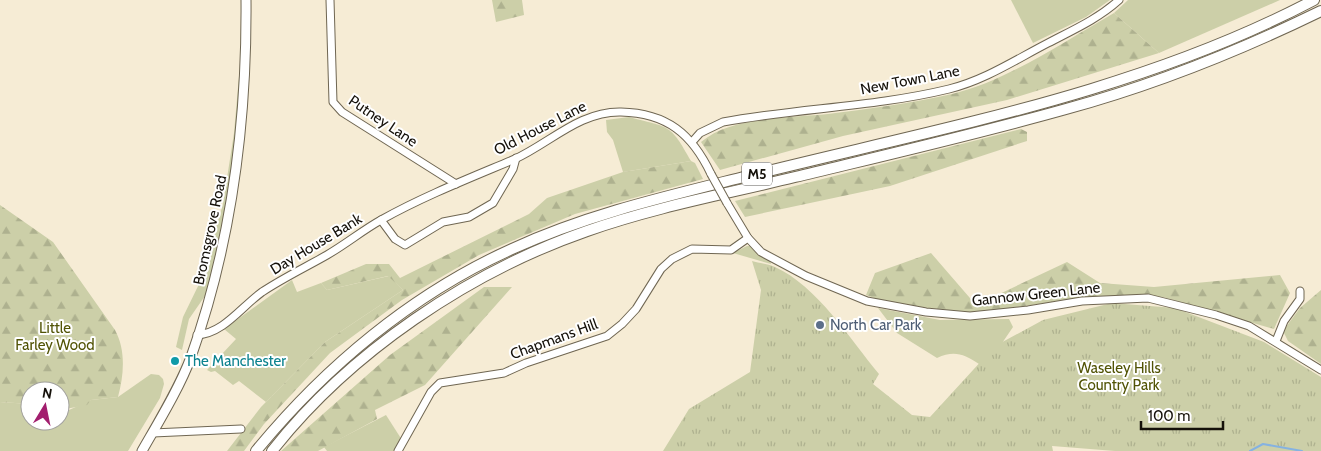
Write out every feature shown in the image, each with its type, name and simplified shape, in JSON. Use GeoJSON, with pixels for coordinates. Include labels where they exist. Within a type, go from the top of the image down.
{"type":"FeatureCollection","features":[{"type":"Feature","properties":{"kind":"highway","name":"M5"},"geometry":{"type":"LineString","coordinates":[[256,451],[311,390],[353,351],[393,320],[466,273],[510,250],[551,232],[644,202],[1100,87],[1215,46],[1286,15],[1314,0]]}},
{"type":"Feature","properties":{"kind":"highway","name":"M5"},"geometry":{"type":"LineString","coordinates":[[272,451],[320,398],[401,328],[446,297],[527,255],[587,231],[662,209],[1024,120],[1117,95],[1230,53],[1321,11]]}},
{"type":"Feature","properties":{"kind":"main road","name":"Bromsgrove Road"},"geometry":{"type":"LineString","coordinates":[[142,451],[153,433],[190,358],[217,272],[235,183],[244,85],[246,0]]}},
{"type":"Feature","properties":{"kind":"street","name":"Putney Lane"},"geometry":{"type":"LineString","coordinates":[[330,0],[333,102],[342,112],[456,184]]}},
{"type":"Feature","properties":{"kind":"street","name":"New Town Lane"},"geometry":{"type":"LineString","coordinates":[[692,142],[700,133],[723,122],[902,98],[950,89],[991,75],[1018,61],[1100,16],[1119,0]]}},
{"type":"Feature","properties":{"kind":"street","name":"Old House Lane"},"geometry":{"type":"LineString","coordinates":[[456,184],[516,158],[572,126],[597,115],[619,112],[638,113],[660,120],[680,131],[692,142]]}},
{"type":"Feature","properties":{"kind":"street","name":"Gannow Green Lane"},"geometry":{"type":"LineString","coordinates":[[692,142],[700,152],[748,238],[760,252],[836,290],[887,306],[970,316],[1082,302],[1148,298],[1216,315],[1249,326],[1276,340],[1321,370]]}},
{"type":"Feature","properties":{"kind":"street"},"geometry":{"type":"LineString","coordinates":[[381,220],[395,239],[405,245],[443,222],[469,217],[496,200],[513,169],[516,158]]}},
{"type":"Feature","properties":{"kind":"street","name":"Day House Bank"},"geometry":{"type":"LineString","coordinates":[[197,335],[204,334],[221,326],[260,294],[329,254],[381,220],[456,184]]}},
{"type":"Feature","properties":{"kind":"street","name":"Chapmans Hill"},"geometry":{"type":"LineString","coordinates":[[398,451],[432,392],[440,383],[504,373],[526,363],[607,336],[627,319],[661,269],[672,259],[692,249],[731,250],[748,238]]}},
{"type":"Feature","properties":{"kind":"street"},"geometry":{"type":"LineString","coordinates":[[1276,340],[1284,321],[1300,299],[1300,291]]}},
{"type":"Feature","properties":{"kind":"street"},"geometry":{"type":"LineString","coordinates":[[153,433],[241,429]]}},
{"type":"Feature","properties":{"kind":"green space"},"geometry":{"type":"Polygon","coordinates":[[[492,0],[522,0],[524,15],[496,22],[492,0]]]}},
{"type":"Feature","properties":{"kind":"green space"},"geometry":{"type":"Polygon","coordinates":[[[1011,0],[1110,0],[1086,17],[1033,43],[1011,0]]]}},
{"type":"Feature","properties":{"kind":"green space"},"geometry":{"type":"Polygon","coordinates":[[[1128,0],[1280,0],[1159,53],[1114,13],[1128,0]]]}},
{"type":"Feature","properties":{"kind":"green space"},"geometry":{"type":"Polygon","coordinates":[[[1114,13],[1159,53],[1007,100],[843,136],[720,170],[701,142],[714,133],[744,123],[890,106],[973,88],[1015,70],[1114,13]]]}},
{"type":"Feature","properties":{"kind":"green space"},"geometry":{"type":"Polygon","coordinates":[[[239,76],[242,76],[241,93],[226,215],[207,293],[189,319],[182,350],[176,347],[183,317],[201,280],[223,204],[234,133],[239,76]]]}},
{"type":"Feature","properties":{"kind":"green space"},"geometry":{"type":"Polygon","coordinates":[[[629,117],[668,129],[673,133],[691,161],[623,172],[613,140],[607,132],[606,120],[629,117]]]}},
{"type":"Feature","properties":{"kind":"green space"},"geometry":{"type":"Polygon","coordinates":[[[1021,129],[1027,132],[1027,141],[890,186],[745,217],[735,201],[1021,129]]]}},
{"type":"Feature","properties":{"kind":"green space"},"geometry":{"type":"Polygon","coordinates":[[[691,161],[695,163],[703,179],[575,214],[479,255],[402,300],[330,353],[264,424],[244,451],[227,451],[261,407],[325,342],[403,290],[388,276],[327,290],[321,283],[366,264],[389,264],[400,278],[529,214],[547,198],[623,172],[691,161]]]}},
{"type":"Feature","properties":{"kind":"green space","name":"Little Farley Wood"},"geometry":{"type":"Polygon","coordinates":[[[0,205],[53,242],[115,330],[121,346],[123,363],[118,397],[91,400],[87,405],[70,408],[70,381],[20,381],[20,403],[0,402],[0,205]]]}},
{"type":"Feature","properties":{"kind":"green space"},"geometry":{"type":"Polygon","coordinates":[[[747,246],[752,246],[770,260],[771,264],[733,253],[747,246]]]}},
{"type":"Feature","properties":{"kind":"green space"},"geometry":{"type":"Polygon","coordinates":[[[931,253],[976,305],[1067,262],[1100,283],[1154,287],[1280,275],[1290,293],[1274,329],[1163,297],[1134,295],[1074,299],[976,313],[891,304],[866,295],[875,273],[931,253]]]}},
{"type":"Feature","properties":{"kind":"green space","name":"Waseley Hills Country Park"},"geometry":{"type":"Polygon","coordinates":[[[752,261],[772,266],[790,276],[819,300],[879,374],[873,384],[912,415],[930,417],[995,346],[1043,320],[1112,303],[1175,308],[1264,342],[1321,377],[1321,451],[1115,451],[1052,446],[1053,451],[663,451],[689,409],[750,372],[761,290],[752,261]]]}},
{"type":"Feature","properties":{"kind":"green space"},"geometry":{"type":"Polygon","coordinates":[[[389,276],[403,290],[325,342],[266,402],[239,381],[233,385],[215,371],[207,370],[236,339],[224,329],[292,280],[297,292],[321,283],[327,290],[389,276]]]}},
{"type":"Feature","properties":{"kind":"green space"},"geometry":{"type":"Polygon","coordinates":[[[484,287],[512,287],[425,385],[375,410],[377,419],[318,451],[281,451],[390,355],[484,287]]]}},
{"type":"Feature","properties":{"kind":"green space"},"geometry":{"type":"Polygon","coordinates":[[[1321,290],[1321,364],[1288,341],[1283,331],[1300,308],[1321,290]]]}},
{"type":"Feature","properties":{"kind":"green space"},"geometry":{"type":"Polygon","coordinates":[[[878,308],[940,320],[1009,319],[1013,327],[996,352],[979,364],[959,354],[949,354],[937,358],[897,333],[878,308]]]}},
{"type":"Feature","properties":{"kind":"green space"},"geometry":{"type":"Polygon","coordinates":[[[151,374],[159,375],[163,379],[164,384],[160,398],[128,451],[0,451],[0,402],[20,403],[20,431],[70,431],[70,410],[91,400],[118,397],[151,374]]]}},
{"type":"Feature","properties":{"kind":"green space"},"geometry":{"type":"Polygon","coordinates":[[[386,415],[402,440],[395,451],[327,451],[324,447],[386,415]]]}},
{"type":"Feature","properties":{"kind":"waterway"},"geometry":{"type":"LineString","coordinates":[[1250,451],[1263,444],[1302,451]]}},
{"type":"Feature","properties":{"kind":"place","name":"North Car Park"},"geometry":{"type":"Point","coordinates":[820,325]}},
{"type":"Feature","properties":{"kind":"place","name":"The Manchester"},"geometry":{"type":"Point","coordinates":[175,361]}}]}
